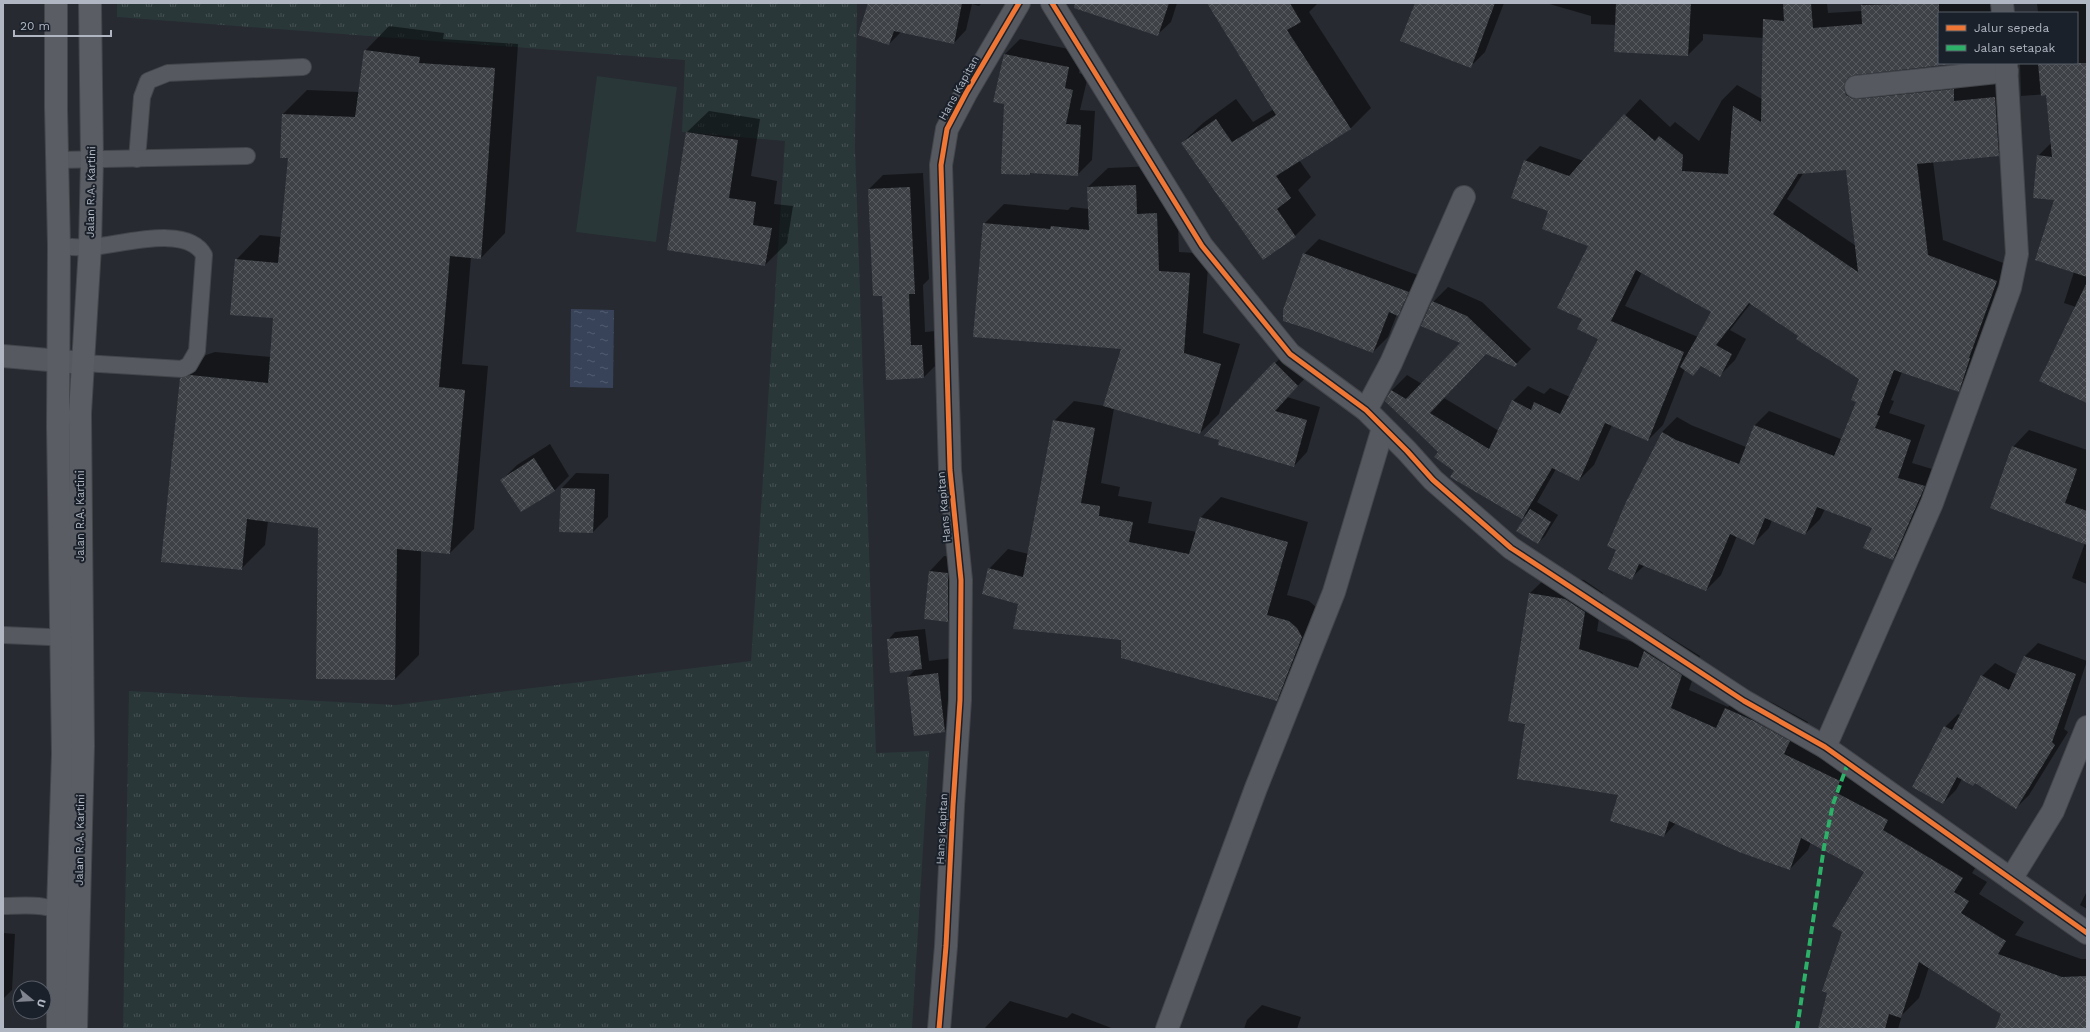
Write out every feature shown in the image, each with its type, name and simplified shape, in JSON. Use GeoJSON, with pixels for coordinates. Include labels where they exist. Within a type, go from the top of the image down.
{"type":"FeatureCollection","features":[{"type":"Feature","properties":{"kind":"main road","name":"Jalan R.A. Kartini"},"geometry":{"type":"LineString","coordinates":[[56,3],[60,360],[58,427],[70,638],[83,746],[76,1029]]}},
{"type":"Feature","properties":{"kind":"main road","name":"Jalan R.A. Kartini"},"geometry":{"type":"LineString","coordinates":[[58,1029],[58,909],[63,754],[70,638],[80,412],[90,247],[92,160],[90,3]]}},
{"type":"Feature","properties":{"kind":"street","name":"Hans Kapitan"},"geometry":{"type":"LineString","coordinates":[[939,1029],[946,946],[960,700],[961,588],[950,470],[940,165],[947,129],[966,92],[1019,3]]}},
{"type":"Feature","properties":{"kind":"street"},"geometry":{"type":"LineString","coordinates":[[1052,3],[1202,246],[1290,354],[1366,410],[1433,480],[1511,548],[1744,701],[1825,747],[2087,933]]}},
{"type":"Feature","properties":{"kind":"street"},"geometry":{"type":"LineString","coordinates":[[1825,747],[1932,502],[2010,288],[2017,254],[2006,67],[1856,87]]}},
{"type":"Feature","properties":{"kind":"street"},"geometry":{"type":"LineString","coordinates":[[1366,410],[1391,363],[1464,197]]}},
{"type":"Feature","properties":{"kind":"street"},"geometry":{"type":"LineString","coordinates":[[3,356],[83,363]]}},
{"type":"Feature","properties":{"kind":"street"},"geometry":{"type":"LineString","coordinates":[[1167,1029],[1256,788],[1334,592],[1383,428]]}},
{"type":"Feature","properties":{"kind":"street"},"geometry":{"type":"LineString","coordinates":[[2011,879],[2053,811],[2087,727]]}},
{"type":"Feature","properties":{"kind":"lane"},"geometry":{"type":"LineString","coordinates":[[137,159],[142,97],[148,81],[168,73],[303,67]]}},
{"type":"Feature","properties":{"kind":"lane"},"geometry":{"type":"LineString","coordinates":[[58,160],[247,156]]}},
{"type":"Feature","properties":{"kind":"lane"},"geometry":{"type":"LineString","coordinates":[[59,246],[90,247],[169,238],[187,242],[201,250],[204,255],[197,351],[190,365],[182,368],[83,363]]}},
{"type":"Feature","properties":{"kind":"lane"},"geometry":{"type":"LineString","coordinates":[[3,635],[70,638]]}},
{"type":"Feature","properties":{"kind":"lane"},"geometry":{"type":"LineString","coordinates":[[3,906],[37,906],[58,909],[78,928]]}},
{"type":"Feature","properties":{"kind":"green space"},"geometry":{"type":"Polygon","coordinates":[[[117,3],[857,3],[855,147],[876,753],[929,751],[912,1029],[123,1029],[129,691],[396,705],[751,661],[785,141],[682,132],[685,60],[117,17],[117,3]]]}},
{"type":"Feature","properties":{"kind":"green space"},"geometry":{"type":"Polygon","coordinates":[[[597,76],[677,87],[656,242],[576,232],[597,76]]]}},
{"type":"Feature","properties":{"kind":"water"},"geometry":{"type":"Polygon","coordinates":[[[571,309],[614,310],[613,388],[570,387],[571,309]]]}},
{"type":"Feature","properties":{"kind":"building"},"geometry":{"type":"Polygon","coordinates":[[[868,3],[962,3],[954,44],[894,31],[889,45],[858,35],[868,3]]]}},
{"type":"Feature","properties":{"kind":"building"},"geometry":{"type":"Polygon","coordinates":[[[1075,3],[1169,3],[1158,36],[1074,8],[1075,3]]]}},
{"type":"Feature","properties":{"kind":"building"},"geometry":{"type":"Polygon","coordinates":[[[1207,3],[1290,3],[1301,22],[1287,30],[1351,129],[1276,176],[1291,198],[1277,209],[1296,237],[1263,260],[1181,143],[1216,119],[1232,142],[1276,115],[1207,3]]]}},
{"type":"Feature","properties":{"kind":"building"},"geometry":{"type":"Polygon","coordinates":[[[1415,3],[1495,3],[1471,68],[1400,41],[1415,3]]]}},
{"type":"Feature","properties":{"kind":"building"},"geometry":{"type":"Polygon","coordinates":[[[1616,3],[1691,3],[1688,56],[1614,52],[1616,3]]]}},
{"type":"Feature","properties":{"kind":"building"},"geometry":{"type":"Polygon","coordinates":[[[1783,3],[1811,3],[1813,28],[1862,24],[1861,5],[1939,3],[1938,64],[1952,64],[1855,75],[1849,77],[1845,82],[1844,89],[1846,95],[1857,99],[1954,89],[1954,101],[1995,97],[1999,156],[1917,164],[1928,255],[1997,281],[1969,358],[1959,392],[1894,370],[1877,415],[1880,416],[1875,428],[1911,440],[1898,478],[1925,486],[1893,560],[1863,548],[1872,528],[1817,507],[1805,535],[1765,518],[1754,545],[1730,534],[1706,591],[1639,564],[1632,580],[1608,569],[1616,550],[1607,546],[1626,502],[1662,432],[1676,440],[1739,464],[1754,425],[1834,456],[1856,402],[1851,400],[1859,379],[1796,339],[1798,336],[1749,303],[1716,345],[1732,354],[1720,377],[1701,366],[1693,376],[1680,367],[1711,312],[1636,270],[1611,321],[1684,352],[1648,441],[1605,423],[1579,481],[1552,468],[1522,519],[1450,477],[1454,471],[1434,457],[1438,452],[1385,401],[1391,390],[1406,399],[1460,343],[1421,326],[1432,301],[1467,316],[1517,364],[1515,367],[1486,354],[1430,413],[1489,449],[1512,400],[1531,410],[1534,402],[1560,414],[1598,339],[1577,329],[1582,319],[1557,308],[1588,246],[1542,229],[1548,211],[1511,198],[1524,160],[1569,176],[1624,114],[1655,141],[1659,136],[1683,155],[1682,171],[1728,174],[1733,106],[1761,122],[1763,19],[1784,21],[1783,3]],[[1846,170],[1798,174],[1773,214],[1858,272],[1846,170]]]}},
{"type":"Feature","properties":{"kind":"building"},"geometry":{"type":"Polygon","coordinates":[[[364,50],[420,57],[419,63],[495,68],[481,259],[450,256],[439,387],[465,390],[450,554],[397,549],[395,680],[316,679],[318,528],[247,519],[242,570],[161,562],[180,378],[190,375],[268,383],[273,318],[230,315],[235,259],[278,263],[288,158],[280,158],[282,114],[355,117],[364,50]]]}},
{"type":"Feature","properties":{"kind":"building"},"geometry":{"type":"Polygon","coordinates":[[[1004,54],[1069,67],[1065,88],[1073,90],[1066,124],[1081,125],[1078,176],[1030,173],[1030,175],[1001,174],[1004,104],[993,102],[1004,54]]]}},
{"type":"Feature","properties":{"kind":"building"},"geometry":{"type":"Polygon","coordinates":[[[2087,63],[2087,277],[2035,260],[2054,200],[2033,198],[2037,155],[2052,157],[2046,95],[2041,96],[2038,64],[2087,63]]]}},
{"type":"Feature","properties":{"kind":"building"},"geometry":{"type":"Polygon","coordinates":[[[686,132],[738,140],[729,198],[756,202],[753,225],[772,228],[765,266],[667,250],[686,132]]]}},
{"type":"Feature","properties":{"kind":"building"},"geometry":{"type":"Polygon","coordinates":[[[1136,185],[1137,214],[1157,213],[1159,271],[1190,273],[1184,353],[1221,364],[1200,434],[1103,406],[1121,349],[973,337],[983,223],[1050,229],[1051,226],[1089,230],[1087,187],[1136,185]]]}},
{"type":"Feature","properties":{"kind":"building"},"geometry":{"type":"Polygon","coordinates":[[[910,187],[915,294],[909,294],[911,345],[922,345],[924,378],[886,380],[882,296],[873,296],[868,189],[910,187]]]}},
{"type":"Feature","properties":{"kind":"building"},"geometry":{"type":"Polygon","coordinates":[[[1303,253],[1409,292],[1398,316],[1389,312],[1373,353],[1312,330],[1283,321],[1283,310],[1303,253]]]}},
{"type":"Feature","properties":{"kind":"building"},"geometry":{"type":"Polygon","coordinates":[[[2087,282],[2087,403],[2039,381],[2087,282]]]}},
{"type":"Feature","properties":{"kind":"building"},"geometry":{"type":"Polygon","coordinates":[[[1274,362],[1298,386],[1275,411],[1307,420],[1294,467],[1218,445],[1219,440],[1204,436],[1274,362]]]}},
{"type":"Feature","properties":{"kind":"building"},"geometry":{"type":"Polygon","coordinates":[[[1053,420],[1095,428],[1081,503],[1100,506],[1099,516],[1133,522],[1129,542],[1189,554],[1200,517],[1288,542],[1267,615],[1289,621],[1297,628],[1302,637],[1277,701],[1121,658],[1121,640],[1013,629],[1018,604],[982,594],[988,568],[1023,577],[1053,420]]]}},
{"type":"Feature","properties":{"kind":"building"},"geometry":{"type":"Polygon","coordinates":[[[2012,446],[2077,469],[2065,503],[2087,511],[2087,545],[1990,508],[2012,446]]]}},
{"type":"Feature","properties":{"kind":"building"},"geometry":{"type":"Polygon","coordinates":[[[534,458],[555,491],[521,512],[500,480],[534,458]]]}},
{"type":"Feature","properties":{"kind":"building"},"geometry":{"type":"Polygon","coordinates":[[[561,488],[595,489],[593,533],[559,532],[561,488]]]}},
{"type":"Feature","properties":{"kind":"building"},"geometry":{"type":"Polygon","coordinates":[[[1530,509],[1551,522],[1538,544],[1516,531],[1530,509]]]}},
{"type":"Feature","properties":{"kind":"building"},"geometry":{"type":"Polygon","coordinates":[[[929,571],[948,573],[948,622],[924,619],[929,571]]]}},
{"type":"Feature","properties":{"kind":"building"},"geometry":{"type":"Polygon","coordinates":[[[1529,593],[1565,599],[1585,612],[1579,649],[1638,668],[1644,651],[1682,675],[1671,708],[1716,728],[1725,708],[1754,721],[1790,741],[1784,754],[1840,781],[1835,792],[1888,820],[1883,830],[1963,878],[1954,892],[1969,901],[1961,913],[2006,941],[1998,954],[2062,977],[2087,976],[2087,1029],[1995,1029],[2001,1014],[1919,962],[1901,1018],[1889,1014],[1885,1029],[1818,1029],[1827,993],[1822,991],[1842,932],[1832,926],[1864,872],[1801,838],[1790,870],[1739,852],[1669,821],[1664,837],[1610,821],[1618,795],[1517,779],[1525,724],[1508,721],[1529,593]]]}},
{"type":"Feature","properties":{"kind":"building"},"geometry":{"type":"Polygon","coordinates":[[[918,636],[922,669],[890,673],[887,639],[918,636]]]}},
{"type":"Feature","properties":{"kind":"building"},"geometry":{"type":"Polygon","coordinates":[[[2024,656],[2076,674],[2052,742],[2055,745],[2016,809],[1975,783],[1973,786],[1957,777],[1943,804],[1912,787],[1944,726],[1952,730],[1981,675],[2009,690],[2024,656]]]}},
{"type":"Feature","properties":{"kind":"building"},"geometry":{"type":"Polygon","coordinates":[[[938,673],[945,732],[914,736],[907,677],[938,673]]]}},
{"type":"Feature","properties":{"kind":"marked path"},"geometry":{"type":"LineString","coordinates":[[1797,1029],[1824,847],[1833,804],[1848,763]]}},
{"type":"Feature","properties":{"kind":"cycle path"},"geometry":{"type":"LineString","coordinates":[[939,1029],[946,946],[960,700],[961,580],[950,470],[941,165],[947,129],[966,93],[1019,3]]}},
{"type":"Feature","properties":{"kind":"cycle path"},"geometry":{"type":"LineString","coordinates":[[1052,3],[1202,246],[1290,354],[1366,410],[1407,451],[1433,480],[1511,548],[1744,701],[1825,747],[2087,933]]}}]}
